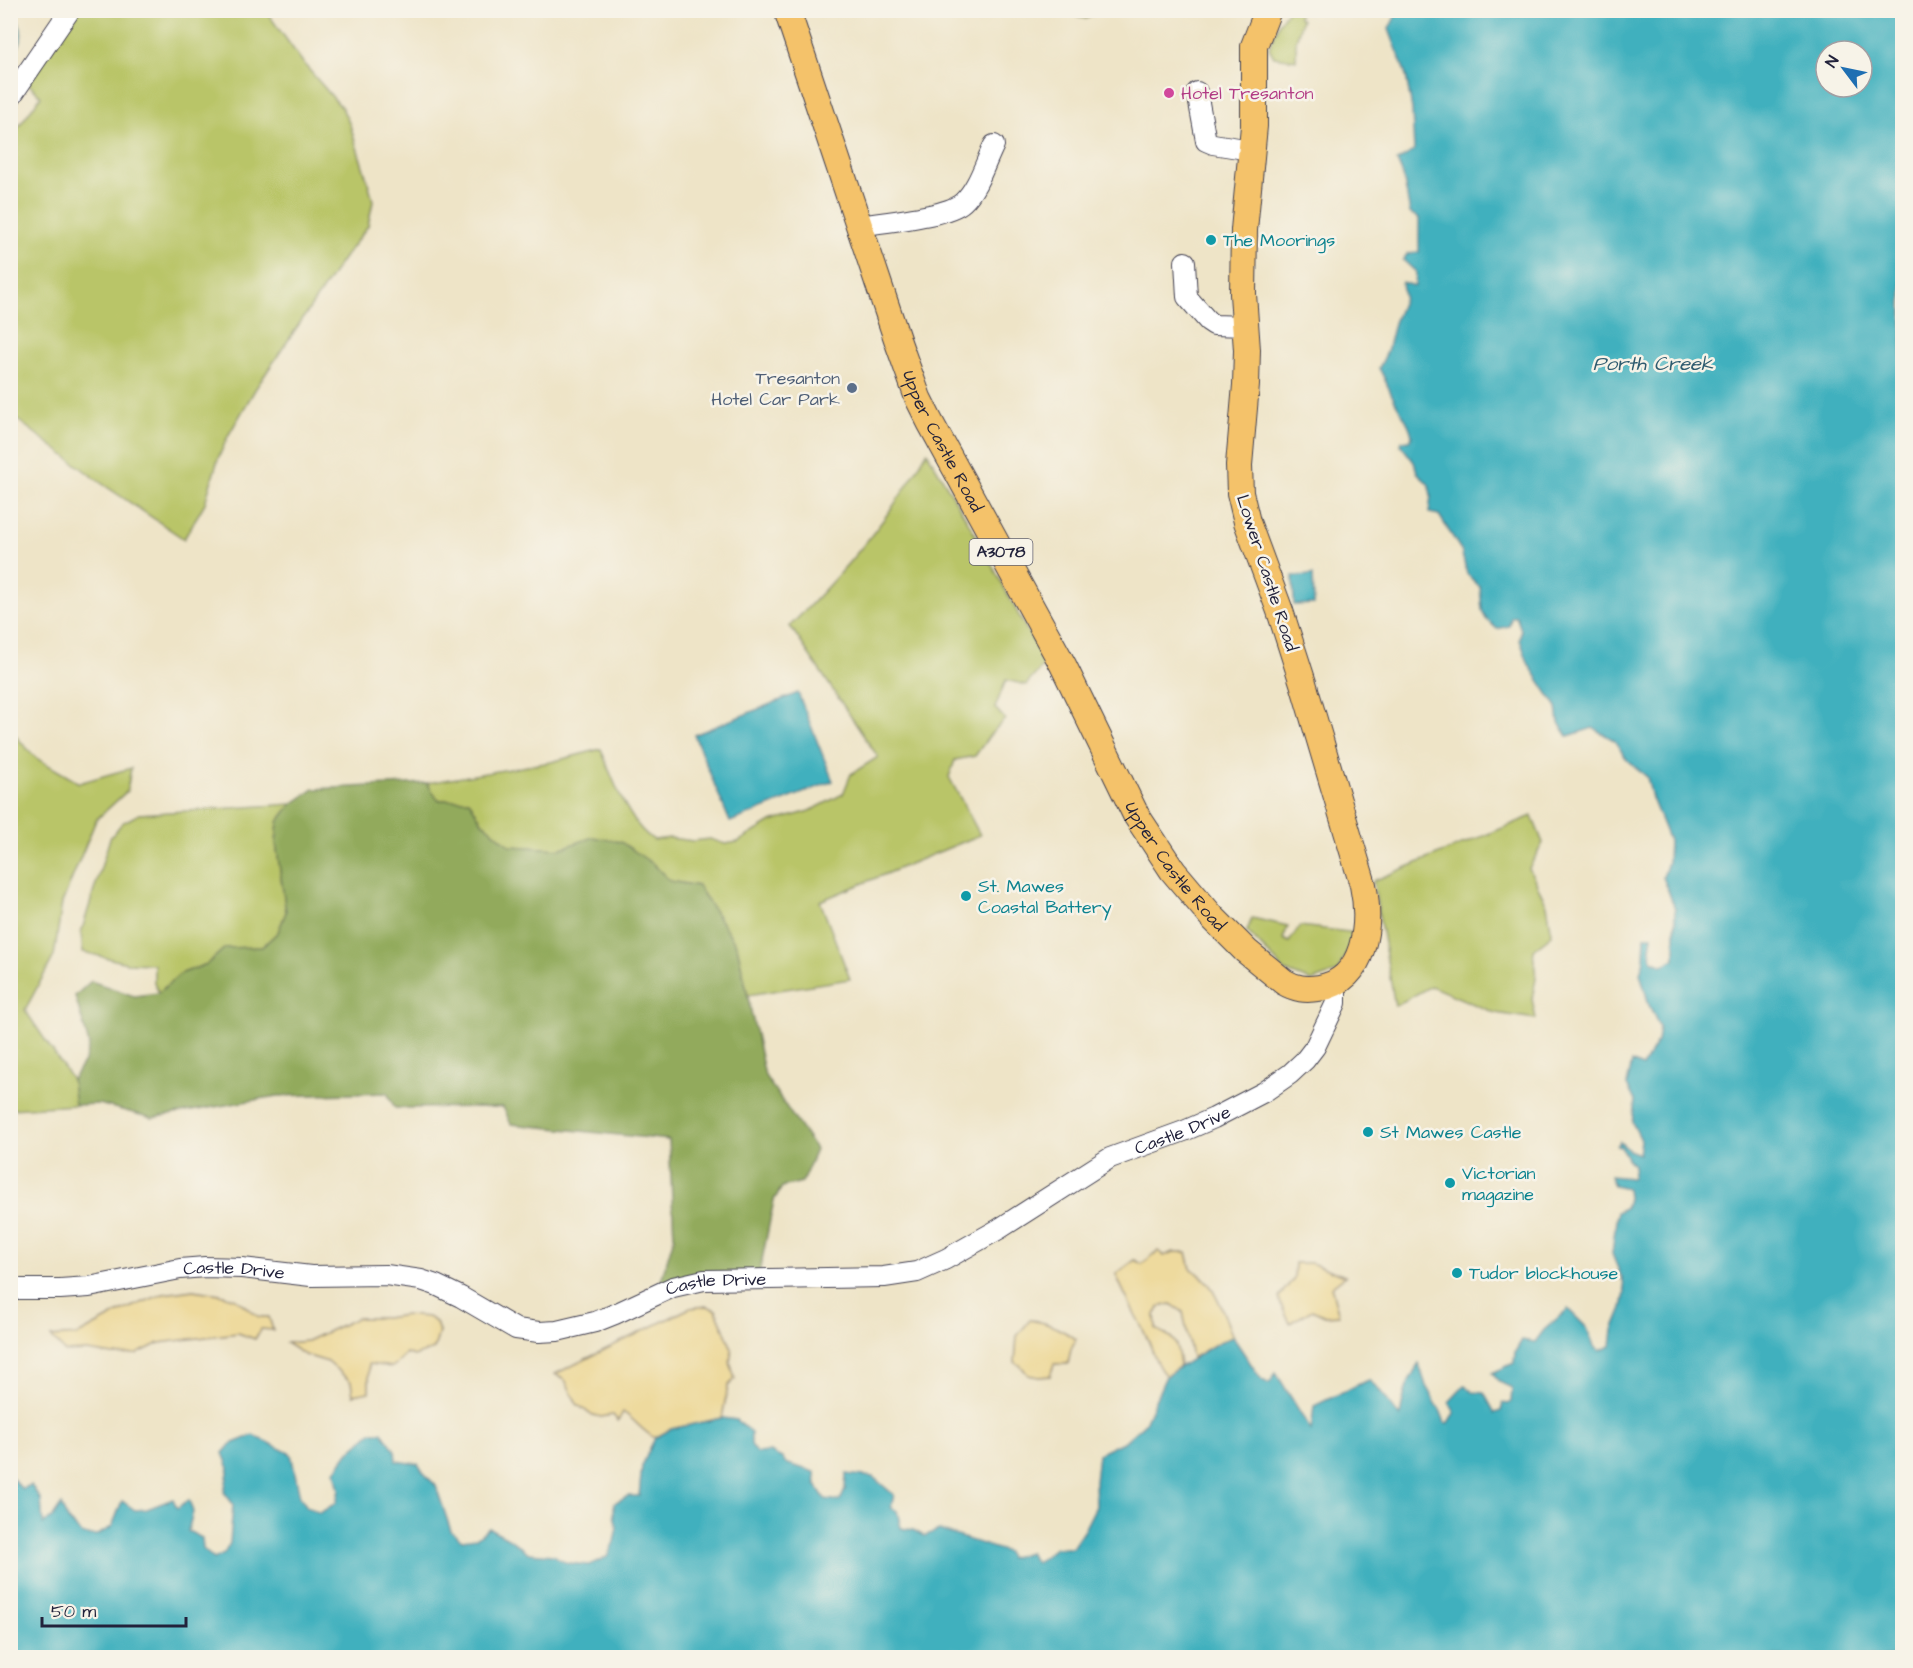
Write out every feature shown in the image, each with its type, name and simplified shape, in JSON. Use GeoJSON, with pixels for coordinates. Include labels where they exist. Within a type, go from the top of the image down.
{"type":"FeatureCollection","features":[{"type":"Feature","properties":{"kind":"main road","name":"Upper Castle Road"},"geometry":{"type":"LineString","coordinates":[[787,10],[908,373],[922,406],[1063,665],[1144,830],[1173,871],[1212,917],[1246,951],[1275,975],[1291,987],[1298,989],[1312,989],[1340,981]]}},
{"type":"Feature","properties":{"kind":"main road","name":"Lower Castle Road"},"geometry":{"type":"LineString","coordinates":[[1268,10],[1254,46],[1254,126],[1244,230],[1246,385],[1239,465],[1242,506],[1303,683],[1366,899],[1367,919],[1363,942],[1356,964],[1340,981]]}},
{"type":"Feature","properties":{"kind":"street"},"geometry":{"type":"LineString","coordinates":[[10,98],[70,10]]}},
{"type":"Feature","properties":{"kind":"street"},"geometry":{"type":"LineString","coordinates":[[1197,92],[1206,141],[1251,150]]}},
{"type":"Feature","properties":{"kind":"street"},"geometry":{"type":"LineString","coordinates":[[859,226],[917,217],[956,207],[972,191],[994,144]]}},
{"type":"Feature","properties":{"kind":"street"},"geometry":{"type":"LineString","coordinates":[[1185,262],[1187,297],[1208,321],[1214,325],[1245,326]]}},
{"type":"Feature","properties":{"kind":"street","name":"Castle Drive"},"geometry":{"type":"LineString","coordinates":[[10,1289],[89,1287],[180,1269],[205,1267],[242,1268],[311,1276],[386,1275],[421,1280],[436,1285],[516,1329],[539,1332],[557,1331],[595,1322],[674,1287],[704,1280],[884,1277],[917,1272],[946,1259],[999,1229],[1110,1158],[1184,1131],[1264,1092],[1290,1074],[1305,1060],[1314,1047],[1336,1003],[1340,981]]}},
{"type":"Feature","properties":{"kind":"green space"},"geometry":{"type":"Polygon","coordinates":[[[1099,10],[1086,19],[1060,11],[1099,10]]]}},
{"type":"Feature","properties":{"kind":"green space"},"geometry":{"type":"Polygon","coordinates":[[[1288,10],[1301,11],[1298,16],[1302,20],[1296,41],[1296,60],[1274,57],[1269,48],[1279,23],[1288,10]]]}},
{"type":"Feature","properties":{"kind":"green space"},"geometry":{"type":"Polygon","coordinates":[[[76,11],[266,11],[304,64],[342,108],[350,125],[373,201],[368,226],[256,388],[228,436],[218,459],[205,503],[184,539],[101,483],[11,415],[11,137],[41,96],[27,83],[76,11]]]}},
{"type":"Feature","properties":{"kind":"green space"},"geometry":{"type":"Polygon","coordinates":[[[927,452],[977,537],[1045,664],[1026,685],[1006,680],[995,708],[1005,719],[975,756],[955,760],[949,777],[980,835],[820,901],[850,979],[748,995],[737,946],[698,886],[670,881],[653,864],[593,838],[559,849],[510,846],[482,822],[469,800],[438,800],[427,783],[551,762],[601,749],[629,812],[645,833],[654,840],[670,838],[693,841],[710,839],[725,844],[738,842],[771,822],[810,811],[843,794],[851,774],[878,757],[790,626],[865,544],[898,500],[927,452]]]}},
{"type":"Feature","properties":{"kind":"green space"},"geometry":{"type":"Polygon","coordinates":[[[11,731],[36,758],[79,783],[131,768],[127,791],[96,820],[62,903],[54,956],[25,1010],[72,1080],[75,1105],[11,1109],[11,731]]]}},
{"type":"Feature","properties":{"kind":"green space"},"geometry":{"type":"Polygon","coordinates":[[[427,783],[438,800],[469,800],[482,822],[510,846],[559,849],[593,837],[621,842],[653,864],[670,881],[698,886],[737,946],[765,1076],[816,1150],[802,1182],[782,1187],[774,1200],[758,1280],[657,1294],[674,1237],[669,1140],[511,1124],[503,1107],[395,1108],[387,1093],[277,1096],[152,1118],[99,1104],[75,1105],[72,1080],[85,1060],[89,1044],[75,996],[91,981],[134,996],[158,993],[180,974],[207,964],[225,948],[262,947],[278,932],[286,912],[276,843],[278,822],[292,804],[314,789],[427,783]]]}},
{"type":"Feature","properties":{"kind":"green space"},"geometry":{"type":"Polygon","coordinates":[[[292,804],[278,822],[276,842],[286,912],[278,932],[262,947],[225,948],[207,964],[180,974],[159,993],[154,983],[154,964],[127,963],[83,952],[81,933],[110,838],[122,823],[139,814],[292,804]]]}},
{"type":"Feature","properties":{"kind":"green space"},"geometry":{"type":"Polygon","coordinates":[[[1532,816],[1543,843],[1529,868],[1547,905],[1552,935],[1533,950],[1536,978],[1532,999],[1536,1019],[1495,1013],[1431,986],[1395,1006],[1373,881],[1532,816]]]}},
{"type":"Feature","properties":{"kind":"green space"},"geometry":{"type":"Polygon","coordinates":[[[1252,918],[1288,926],[1283,939],[1289,942],[1300,926],[1357,933],[1337,972],[1311,981],[1285,971],[1247,931],[1252,918]]]}},
{"type":"Feature","properties":{"kind":"sand"},"geometry":{"type":"Polygon","coordinates":[[[1158,1251],[1164,1256],[1174,1252],[1187,1252],[1191,1269],[1207,1282],[1218,1298],[1233,1337],[1219,1342],[1192,1358],[1183,1312],[1171,1304],[1159,1307],[1155,1315],[1156,1329],[1173,1339],[1180,1366],[1166,1376],[1157,1363],[1116,1274],[1135,1260],[1142,1264],[1158,1251]]]}},
{"type":"Feature","properties":{"kind":"sand"},"geometry":{"type":"Polygon","coordinates":[[[1295,1263],[1311,1263],[1345,1276],[1331,1287],[1339,1315],[1325,1316],[1312,1310],[1290,1323],[1279,1297],[1294,1278],[1295,1263]]]}},
{"type":"Feature","properties":{"kind":"sand"},"geometry":{"type":"Polygon","coordinates":[[[193,1290],[236,1299],[259,1317],[269,1317],[273,1330],[261,1329],[255,1339],[238,1333],[159,1343],[137,1354],[113,1355],[87,1351],[65,1352],[51,1337],[78,1335],[124,1310],[163,1294],[193,1290]]]}},
{"type":"Feature","properties":{"kind":"sand"},"geometry":{"type":"Polygon","coordinates":[[[707,1306],[716,1310],[732,1349],[730,1362],[735,1379],[728,1386],[722,1418],[671,1429],[655,1438],[623,1412],[618,1421],[613,1415],[601,1417],[590,1414],[577,1404],[565,1380],[555,1374],[690,1308],[707,1306]]]}},
{"type":"Feature","properties":{"kind":"sand"},"geometry":{"type":"Polygon","coordinates":[[[406,1315],[428,1317],[436,1322],[439,1332],[434,1349],[414,1356],[406,1353],[392,1367],[369,1364],[369,1392],[353,1395],[351,1382],[328,1362],[305,1355],[286,1343],[307,1341],[357,1318],[406,1315]]]}},
{"type":"Feature","properties":{"kind":"sand"},"geometry":{"type":"Polygon","coordinates":[[[1030,1320],[1054,1326],[1076,1339],[1068,1364],[1054,1364],[1050,1376],[1028,1375],[1015,1362],[1017,1336],[1030,1320]]]}},
{"type":"Feature","properties":{"kind":"water","name":"Porth Creek"},"geometry":{"type":"Polygon","coordinates":[[[1398,11],[1902,11],[1902,1657],[11,1657],[11,1477],[22,1489],[31,1485],[41,1500],[43,1524],[53,1517],[61,1505],[68,1520],[83,1535],[97,1535],[112,1527],[122,1501],[135,1510],[147,1509],[173,1499],[177,1508],[189,1500],[193,1512],[188,1531],[202,1538],[203,1549],[214,1559],[224,1554],[230,1543],[233,1504],[224,1492],[229,1468],[223,1453],[231,1444],[253,1435],[291,1454],[300,1497],[307,1507],[320,1513],[336,1503],[339,1490],[335,1471],[348,1453],[372,1432],[382,1432],[395,1450],[396,1461],[418,1464],[436,1486],[451,1531],[462,1540],[476,1538],[489,1528],[529,1553],[553,1555],[567,1563],[589,1565],[607,1557],[614,1542],[617,1527],[614,1503],[628,1496],[639,1496],[642,1466],[655,1438],[671,1429],[722,1418],[737,1420],[751,1433],[751,1444],[756,1453],[770,1452],[782,1458],[785,1463],[815,1472],[816,1485],[825,1499],[840,1501],[845,1490],[846,1474],[873,1477],[894,1495],[891,1507],[897,1511],[901,1528],[913,1530],[924,1536],[939,1530],[1007,1552],[1009,1558],[1029,1552],[1036,1563],[1055,1548],[1072,1548],[1084,1530],[1096,1506],[1095,1482],[1098,1454],[1125,1441],[1145,1423],[1166,1376],[1219,1342],[1233,1337],[1261,1379],[1269,1384],[1276,1373],[1311,1430],[1314,1406],[1368,1380],[1378,1388],[1400,1417],[1406,1389],[1419,1364],[1426,1386],[1445,1423],[1448,1424],[1455,1413],[1449,1402],[1465,1385],[1473,1392],[1484,1393],[1495,1413],[1501,1411],[1503,1403],[1511,1402],[1512,1388],[1499,1382],[1492,1373],[1514,1363],[1515,1352],[1522,1340],[1535,1342],[1544,1330],[1568,1309],[1587,1328],[1594,1346],[1600,1351],[1611,1346],[1613,1330],[1625,1293],[1623,1281],[1612,1254],[1617,1212],[1626,1207],[1628,1198],[1627,1188],[1614,1185],[1610,1176],[1632,1178],[1634,1165],[1628,1160],[1621,1147],[1617,1146],[1619,1141],[1629,1150],[1639,1154],[1641,1140],[1632,1122],[1635,1101],[1627,1085],[1632,1062],[1642,1067],[1657,1042],[1659,1026],[1649,1005],[1640,973],[1644,960],[1645,936],[1652,936],[1650,948],[1652,960],[1663,965],[1675,959],[1675,909],[1663,877],[1668,862],[1669,841],[1652,798],[1647,777],[1628,761],[1614,740],[1593,728],[1568,736],[1559,723],[1557,707],[1529,665],[1520,640],[1521,630],[1516,616],[1511,618],[1509,626],[1497,629],[1486,619],[1482,610],[1480,587],[1467,574],[1461,550],[1439,515],[1429,513],[1431,495],[1429,485],[1417,472],[1414,462],[1401,445],[1402,441],[1410,440],[1411,431],[1379,368],[1387,352],[1394,323],[1404,298],[1402,282],[1415,286],[1416,272],[1403,260],[1408,253],[1419,252],[1419,218],[1410,213],[1403,175],[1397,161],[1414,151],[1412,109],[1406,75],[1389,29],[1398,11]]]}},
{"type":"Feature","properties":{"kind":"water"},"geometry":{"type":"Polygon","coordinates":[[[11,13],[19,23],[22,34],[19,46],[11,56],[11,13]]]}},
{"type":"Feature","properties":{"kind":"water"},"geometry":{"type":"Polygon","coordinates":[[[1313,575],[1314,604],[1294,605],[1293,576],[1313,575]]]}},
{"type":"Feature","properties":{"kind":"water"},"geometry":{"type":"Polygon","coordinates":[[[798,693],[833,781],[730,822],[694,735],[798,693]]]}},
{"type":"Feature","properties":{"kind":"place","name":"Hotel Tresanton"},"geometry":{"type":"Point","coordinates":[1169,93]}},
{"type":"Feature","properties":{"kind":"place","name":"The Moorings"},"geometry":{"type":"Point","coordinates":[1211,240]}},
{"type":"Feature","properties":{"kind":"place","name":"Tresanton Hotel Car Park"},"geometry":{"type":"Point","coordinates":[852,388]}},
{"type":"Feature","properties":{"kind":"place","name":"St. Mawes Coastal Battery"},"geometry":{"type":"Point","coordinates":[966,896]}},
{"type":"Feature","properties":{"kind":"place","name":"St Mawes Castle"},"geometry":{"type":"Point","coordinates":[1368,1132]}},
{"type":"Feature","properties":{"kind":"place","name":"Victorian magazine"},"geometry":{"type":"Point","coordinates":[1450,1183]}},
{"type":"Feature","properties":{"kind":"place","name":"Tudor blockhouse"},"geometry":{"type":"Point","coordinates":[1457,1273]}}]}
